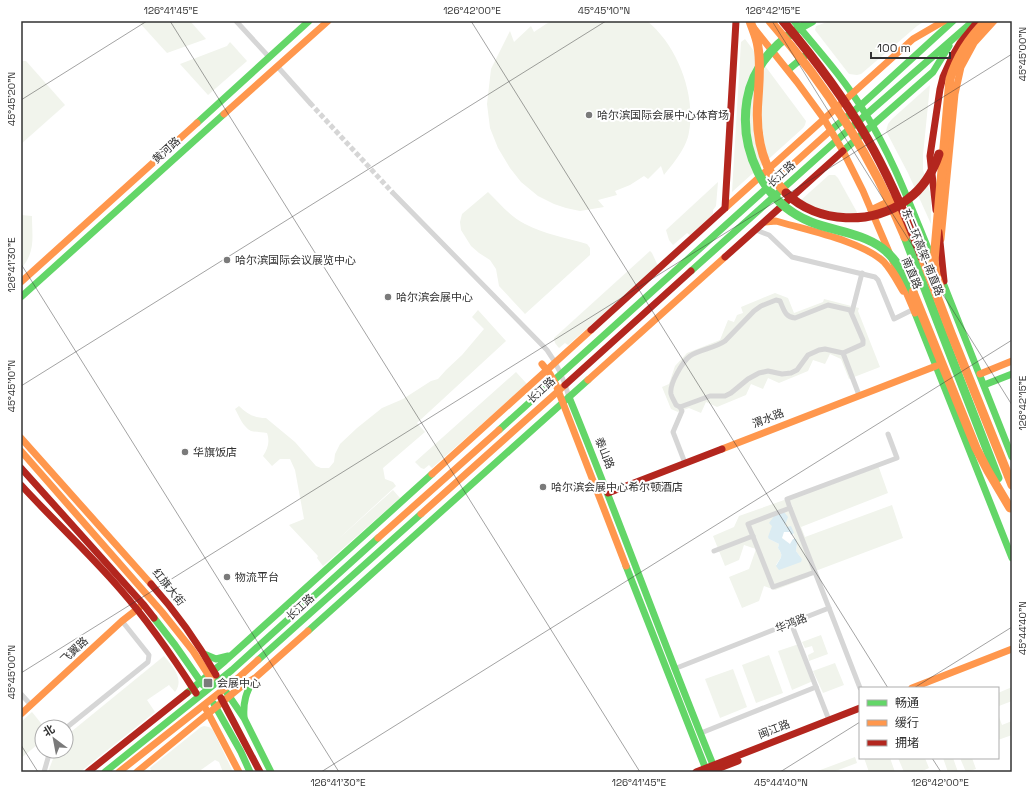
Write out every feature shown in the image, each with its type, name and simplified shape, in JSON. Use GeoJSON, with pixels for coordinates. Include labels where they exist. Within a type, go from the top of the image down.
{"type":"FeatureCollection","features":[{"type":"Feature","properties":{"kind":"main road","name":"黄河路"},"geometry":{"type":"LineString","coordinates":[[21,282],[309,21]]}},
{"type":"Feature","properties":{"kind":"main road","name":"黄河路"},"geometry":{"type":"LineString","coordinates":[[21,297],[328,21]]}},
{"type":"Feature","properties":{"kind":"main road"},"geometry":{"type":"LineString","coordinates":[[725,208],[736,21]]}},
{"type":"Feature","properties":{"kind":"main road"},"geometry":{"type":"LineString","coordinates":[[748,21],[757,39],[760,56],[761,79],[757,128],[762,155],[767,168],[779,186],[788,196],[802,206],[831,216],[860,218],[877,214],[903,203],[924,183],[935,166],[945,124]]}},
{"type":"Feature","properties":{"kind":"main road","name":"南直路"},"geometry":{"type":"LineString","coordinates":[[748,21],[788,70],[824,119],[864,191],[914,310],[1012,558]]}},
{"type":"Feature","properties":{"kind":"main road","name":"东二环高架-南直路"},"geometry":{"type":"LineString","coordinates":[[770,21],[808,65],[829,95],[847,122],[881,184],[900,225],[1011,511]]}},
{"type":"Feature","properties":{"kind":"main road","name":"东二环高架-南直路"},"geometry":{"type":"LineString","coordinates":[[783,21],[816,60],[855,116],[888,178],[908,222],[1012,485]]}},
{"type":"Feature","properties":{"kind":"main road"},"geometry":{"type":"LineString","coordinates":[[794,21],[816,47],[860,106],[872,126],[905,194],[945,287],[1012,457]]}},
{"type":"Feature","properties":{"kind":"main road"},"geometry":{"type":"LineString","coordinates":[[812,21],[792,31],[774,48],[762,62],[755,75],[746,100],[745,120],[747,148],[752,162],[757,173],[768,189],[791,210],[809,221],[854,234],[870,241],[881,247],[896,261],[917,301],[976,449],[1011,511]]}},
{"type":"Feature","properties":{"kind":"main road"},"geometry":{"type":"LineString","coordinates":[[88,772],[178,701],[237,650],[544,367],[555,362],[913,39],[944,21]]}},
{"type":"Feature","properties":{"kind":"main road","name":"长江路"},"geometry":{"type":"LineString","coordinates":[[218,692],[561,373],[953,21]]}},
{"type":"Feature","properties":{"kind":"main road","name":"长江路"},"geometry":{"type":"LineString","coordinates":[[105,772],[201,701],[218,692],[238,678],[837,140],[973,21]]}},
{"type":"Feature","properties":{"kind":"main road"},"geometry":{"type":"LineString","coordinates":[[945,287],[930,156],[943,77],[960,43],[978,21]]}},
{"type":"Feature","properties":{"kind":"main road"},"geometry":{"type":"LineString","coordinates":[[986,21],[963,46],[950,79],[934,260],[936,274],[998,437],[1012,480]]}},
{"type":"Feature","properties":{"kind":"main road"},"geometry":{"type":"LineString","coordinates":[[940,247],[955,94],[961,67],[978,37],[994,21]]}},
{"type":"Feature","properties":{"kind":"main road"},"geometry":{"type":"LineString","coordinates":[[244,718],[242,707],[244,698],[255,678],[933,72],[954,38]]}},
{"type":"Feature","properties":{"kind":"main road"},"geometry":{"type":"LineString","coordinates":[[788,70],[816,47]]}},
{"type":"Feature","properties":{"kind":"main road"},"geometry":{"type":"LineString","coordinates":[[871,210],[905,194]]}},
{"type":"Feature","properties":{"kind":"main road"},"geometry":{"type":"LineString","coordinates":[[765,222],[776,221],[847,243],[879,258],[893,276],[914,310]]}},
{"type":"Feature","properties":{"kind":"main road"},"geometry":{"type":"LineString","coordinates":[[980,374],[1012,361]]}},
{"type":"Feature","properties":{"kind":"main road","name":"渭水路"},"geometry":{"type":"LineString","coordinates":[[608,493],[936,366]]}},
{"type":"Feature","properties":{"kind":"main road","name":"泰山路"},"geometry":{"type":"LineString","coordinates":[[544,367],[554,380],[562,387],[669,678],[712,770]]}},
{"type":"Feature","properties":{"kind":"main road"},"geometry":{"type":"LineString","coordinates":[[984,385],[1012,374]]}},
{"type":"Feature","properties":{"kind":"main road","name":"泰山路"},"geometry":{"type":"LineString","coordinates":[[566,400],[608,493],[674,669],[701,733],[712,770]]}},
{"type":"Feature","properties":{"kind":"main road","name":"红旗大街"},"geometry":{"type":"LineString","coordinates":[[21,438],[162,596],[204,654],[218,692],[260,772]]}},
{"type":"Feature","properties":{"kind":"main road","name":"红旗大街"},"geometry":{"type":"LineString","coordinates":[[21,451],[162,612],[211,673]]}},
{"type":"Feature","properties":{"kind":"main road","name":"红旗大街"},"geometry":{"type":"LineString","coordinates":[[22,473],[182,655],[197,685],[201,701],[240,772]]}},
{"type":"Feature","properties":{"kind":"main road","name":"红旗大街"},"geometry":{"type":"LineString","coordinates":[[21,485],[119,588],[140,607],[182,672],[197,685],[218,692],[244,718],[271,772]]}},
{"type":"Feature","properties":{"kind":"main road","name":"飞翼路"},"geometry":{"type":"LineString","coordinates":[[21,714],[122,621],[140,607]]}},
{"type":"Feature","properties":{"kind":"main road"},"geometry":{"type":"LineString","coordinates":[[204,654],[210,658],[220,659],[237,650]]}},
{"type":"Feature","properties":{"kind":"main road"},"geometry":{"type":"LineString","coordinates":[[915,687],[1012,650]]}},
{"type":"Feature","properties":{"kind":"main road"},"geometry":{"type":"LineString","coordinates":[[926,687],[1012,654]]}},
{"type":"Feature","properties":{"kind":"main road"},"geometry":{"type":"LineString","coordinates":[[178,701],[184,690],[182,672]]}},
{"type":"Feature","properties":{"kind":"main road"},"geometry":{"type":"LineString","coordinates":[[250,772],[241,752],[216,708],[218,692],[255,678]]}},
{"type":"Feature","properties":{"kind":"main road","name":"长江路"},"geometry":{"type":"LineString","coordinates":[[119,772],[201,701]]}},
{"type":"Feature","properties":{"kind":"main road"},"geometry":{"type":"LineString","coordinates":[[142,770],[216,708]]}},
{"type":"Feature","properties":{"kind":"main road","name":"闽江路"},"geometry":{"type":"LineString","coordinates":[[712,770],[859,708]]}},
{"type":"Feature","properties":{"kind":"main road","name":"闽江路"},"geometry":{"type":"LineString","coordinates":[[696,772],[712,770],[859,712]]}},
{"type":"Feature","properties":{"kind":"main road"},"geometry":{"type":"LineString","coordinates":[[190,729],[204,722],[217,728]]}},
{"type":"Feature","properties":{"kind":"street"},"geometry":{"type":"LineString","coordinates":[[236,21],[269,57]]}},
{"type":"Feature","properties":{"kind":"street"},"geometry":{"type":"LineString","coordinates":[[278,66],[310,103]]}},
{"type":"Feature","properties":{"kind":"street","name":"泰山路"},"geometry":{"type":"LineString","coordinates":[[393,193],[547,350],[561,373],[562,387]]}},
{"type":"Feature","properties":{"kind":"street"},"geometry":{"type":"LineString","coordinates":[[756,230],[769,235],[792,256],[874,277],[878,280],[894,319],[914,310]]}},
{"type":"Feature","properties":{"kind":"street"},"geometry":{"type":"LineString","coordinates":[[680,407],[710,396],[725,396],[759,373],[768,371],[782,374],[791,373],[797,370],[808,355],[819,350],[825,349],[843,353],[863,344],[863,340],[852,312],[862,273]]}},
{"type":"Feature","properties":{"kind":"street"},"geometry":{"type":"LineString","coordinates":[[685,463],[673,432],[682,411],[680,407],[676,405],[671,393],[679,369],[690,356],[720,345],[754,311],[761,306],[776,300],[780,301],[786,316],[790,318],[795,318],[828,305],[850,310],[852,312]]}},
{"type":"Feature","properties":{"kind":"street"},"geometry":{"type":"LineString","coordinates":[[843,353],[859,395]]}},
{"type":"Feature","properties":{"kind":"street"},"geometry":{"type":"LineString","coordinates":[[860,687],[787,499],[897,458],[888,434]]}},
{"type":"Feature","properties":{"kind":"street"},"geometry":{"type":"LineString","coordinates":[[790,508],[748,524],[773,587],[814,572]]}},
{"type":"Feature","properties":{"kind":"street"},"geometry":{"type":"LineString","coordinates":[[714,551],[753,536]]}},
{"type":"Feature","properties":{"kind":"street","name":"华鸿路"},"geometry":{"type":"LineString","coordinates":[[674,669],[829,608]]}},
{"type":"Feature","properties":{"kind":"street"},"geometry":{"type":"LineString","coordinates":[[74,722],[148,662],[149,655],[122,621]]}},
{"type":"Feature","properties":{"kind":"street"},"geometry":{"type":"LineString","coordinates":[[791,623],[829,720]]}},
{"type":"Feature","properties":{"kind":"street"},"geometry":{"type":"LineString","coordinates":[[701,733],[816,687]]}},
{"type":"Feature","properties":{"kind":"street"},"geometry":{"type":"LineString","coordinates":[[21,694],[31,705]]}},
{"type":"Feature","properties":{"kind":"street"},"geometry":{"type":"LineString","coordinates":[[44,772],[48,759]]}},
{"type":"Feature","properties":{"kind":"shaded area"},"geometry":{"type":"Polygon","coordinates":[[[138,21],[190,21],[206,39],[167,53],[138,21]]]}},
{"type":"Feature","properties":{"kind":"shaded area","name":"哈尔滨国际会展中心体育场"},"geometry":{"type":"Polygon","coordinates":[[[552,21],[647,21],[658,31],[667,43],[682,71],[687,87],[690,102],[689,132],[686,144],[679,155],[664,175],[661,166],[648,179],[644,176],[630,185],[615,191],[617,195],[598,200],[604,207],[580,211],[554,204],[538,196],[521,182],[510,168],[498,148],[490,128],[487,104],[491,69],[510,31],[514,42],[531,26],[534,32],[552,21]]]}},
{"type":"Feature","properties":{"kind":"shaded area"},"geometry":{"type":"Polygon","coordinates":[[[830,21],[925,21],[917,26],[861,74],[857,75],[849,74],[815,30],[816,26],[830,21]]]}},
{"type":"Feature","properties":{"kind":"shaded area"},"geometry":{"type":"Polygon","coordinates":[[[745,39],[806,121],[803,128],[732,192],[741,42],[745,39]]]}},
{"type":"Feature","properties":{"kind":"shaded area"},"geometry":{"type":"Polygon","coordinates":[[[230,42],[247,61],[208,95],[180,64],[227,46],[230,42]]]}},
{"type":"Feature","properties":{"kind":"shaded area"},"geometry":{"type":"Polygon","coordinates":[[[21,61],[26,61],[65,105],[21,144],[21,61]]]}},
{"type":"Feature","properties":{"kind":"shaded area"},"geometry":{"type":"Polygon","coordinates":[[[930,85],[923,155],[923,170],[931,195],[931,224],[908,173],[886,131],[888,124],[892,119],[930,85]]]}},
{"type":"Feature","properties":{"kind":"shaded area"},"geometry":{"type":"Polygon","coordinates":[[[829,175],[835,175],[838,178],[858,214],[828,212],[814,208],[801,200],[829,175]]]}},
{"type":"Feature","properties":{"kind":"shaded area"},"geometry":{"type":"Polygon","coordinates":[[[718,182],[716,206],[713,210],[713,214],[690,235],[687,233],[673,245],[669,240],[666,230],[718,182]]]}},
{"type":"Feature","properties":{"kind":"shaded area"},"geometry":{"type":"Polygon","coordinates":[[[488,192],[510,214],[525,224],[548,233],[587,244],[590,248],[590,255],[525,314],[499,286],[496,269],[490,260],[471,246],[461,230],[460,222],[462,214],[488,192]]]}},
{"type":"Feature","properties":{"kind":"shaded area"},"geometry":{"type":"Polygon","coordinates":[[[21,215],[32,216],[32,244],[29,256],[21,269],[21,215]]]}},
{"type":"Feature","properties":{"kind":"shaded area"},"geometry":{"type":"Polygon","coordinates":[[[650,251],[658,266],[568,345],[565,343],[559,348],[555,343],[554,338],[650,251]]]}},
{"type":"Feature","properties":{"kind":"shaded area"},"geometry":{"type":"Polygon","coordinates":[[[775,293],[788,298],[794,313],[823,302],[824,299],[859,308],[858,311],[880,367],[849,379],[841,359],[830,354],[825,364],[813,360],[808,371],[779,383],[768,378],[763,389],[751,384],[746,395],[717,407],[706,402],[701,413],[689,408],[678,412],[671,409],[662,387],[669,384],[675,366],[687,353],[720,340],[728,320],[734,322],[737,315],[743,313],[741,307],[775,293]]]}},
{"type":"Feature","properties":{"kind":"shaded area"},"geometry":{"type":"Polygon","coordinates":[[[478,310],[506,341],[417,423],[425,432],[383,468],[385,479],[393,482],[396,486],[335,542],[393,490],[400,498],[323,566],[317,558],[318,556],[289,525],[304,519],[295,470],[290,459],[280,459],[272,466],[263,456],[268,445],[267,433],[251,431],[248,429],[235,409],[239,406],[251,415],[266,418],[295,442],[316,466],[321,468],[329,468],[334,462],[335,454],[340,444],[357,428],[382,408],[403,399],[431,381],[438,379],[462,355],[484,329],[472,317],[478,310]]]}},
{"type":"Feature","properties":{"kind":"shaded area"},"geometry":{"type":"Polygon","coordinates":[[[516,372],[527,384],[432,468],[429,465],[424,469],[421,468],[415,462],[516,372]]]}},
{"type":"Feature","properties":{"kind":"shaded area"},"geometry":{"type":"Polygon","coordinates":[[[878,465],[888,493],[801,527],[805,537],[892,505],[903,538],[818,570],[809,574],[809,577],[775,590],[764,586],[759,601],[742,608],[729,577],[749,569],[756,549],[744,545],[739,560],[725,566],[713,536],[734,527],[739,516],[787,499],[790,508],[775,515],[769,539],[779,544],[778,548],[781,556],[776,565],[802,559],[796,551],[797,544],[791,527],[787,527],[785,525],[784,512],[793,508],[789,498],[878,465]]]}},
{"type":"Feature","properties":{"kind":"shaded area"},"geometry":{"type":"Polygon","coordinates":[[[784,512],[788,517],[785,525],[787,527],[791,526],[794,533],[791,535],[790,532],[784,532],[782,538],[790,544],[793,539],[796,539],[796,551],[802,559],[801,562],[779,570],[776,566],[781,557],[781,553],[778,548],[779,544],[768,537],[772,526],[769,523],[775,515],[784,512]]]}},
{"type":"Feature","properties":{"kind":"shaded area"},"geometry":{"type":"Polygon","coordinates":[[[821,635],[828,654],[809,661],[808,655],[814,652],[812,646],[805,648],[802,642],[821,635]]]}},
{"type":"Feature","properties":{"kind":"shaded area"},"geometry":{"type":"Polygon","coordinates":[[[799,644],[813,681],[792,690],[778,651],[799,644]]]}},
{"type":"Feature","properties":{"kind":"shaded area"},"geometry":{"type":"Polygon","coordinates":[[[769,655],[783,693],[756,703],[742,665],[769,655]]]}},
{"type":"Feature","properties":{"kind":"shaded area"},"geometry":{"type":"Polygon","coordinates":[[[164,656],[176,673],[179,682],[175,692],[169,685],[147,700],[155,712],[80,772],[48,772],[53,759],[74,759],[74,729],[164,656]]]}},
{"type":"Feature","properties":{"kind":"shaded area"},"geometry":{"type":"Polygon","coordinates":[[[835,663],[844,685],[823,693],[813,671],[835,663]]]}},
{"type":"Feature","properties":{"kind":"shaded area"},"geometry":{"type":"Polygon","coordinates":[[[733,669],[747,707],[720,718],[705,679],[733,669]]]}},
{"type":"Feature","properties":{"kind":"shaded area"},"geometry":{"type":"Polygon","coordinates":[[[1012,687],[1012,701],[999,706],[999,693],[1012,687]]]}},
{"type":"Feature","properties":{"kind":"shaded area"},"geometry":{"type":"Polygon","coordinates":[[[32,712],[38,719],[34,719],[34,747],[21,758],[21,722],[32,712]]]}},
{"type":"Feature","properties":{"kind":"shaded area"},"geometry":{"type":"Polygon","coordinates":[[[999,717],[1002,725],[1012,721],[1012,735],[999,740],[999,717]]]}},
{"type":"Feature","properties":{"kind":"shaded area"},"geometry":{"type":"Polygon","coordinates":[[[204,726],[213,730],[233,772],[223,772],[219,762],[215,760],[198,772],[152,772],[150,768],[204,726]]]}},
{"type":"Feature","properties":{"kind":"shaded area"},"geometry":{"type":"Polygon","coordinates":[[[855,757],[857,763],[833,772],[815,772],[855,757]]]}},
{"type":"Feature","properties":{"kind":"shaded area"},"geometry":{"type":"Polygon","coordinates":[[[864,759],[890,759],[895,772],[869,772],[864,759]]]}},
{"type":"Feature","properties":{"kind":"shaded area"},"geometry":{"type":"Polygon","coordinates":[[[898,759],[925,759],[929,768],[920,772],[904,772],[898,759]]]}},
{"type":"Feature","properties":{"kind":"shaded area"},"geometry":{"type":"Polygon","coordinates":[[[943,759],[953,759],[958,772],[948,772],[943,759]]]}},
{"type":"Feature","properties":{"kind":"shaded area"},"geometry":{"type":"Polygon","coordinates":[[[960,759],[972,759],[976,769],[966,772],[960,759]]]}},
{"type":"Feature","properties":{"kind":"tunnel"},"geometry":{"type":"LineString","coordinates":[[310,103],[393,193]]}},
{"type":"Feature","properties":{"kind":"traffic: fast"},"geometry":{"type":"LineString","coordinates":[[197,123],[309,21]]}},
{"type":"Feature","properties":{"kind":"traffic: fast"},"geometry":{"type":"LineString","coordinates":[[794,21],[849,89],[865,113],[894,167],[934,263]]}},
{"type":"Feature","properties":{"kind":"traffic: fast"},"geometry":{"type":"LineString","coordinates":[[812,21],[789,35],[779,44],[762,63],[755,75],[747,100],[745,119],[751,155],[758,172],[768,188],[780,202],[794,213],[811,222],[866,239],[882,248],[892,257],[900,268],[913,292]]}},
{"type":"Feature","properties":{"kind":"traffic: fast"},"geometry":{"type":"LineString","coordinates":[[831,130],[860,106],[953,21]]}},
{"type":"Feature","properties":{"kind":"traffic: fast"},"geometry":{"type":"LineString","coordinates":[[837,140],[970,24]]}},
{"type":"Feature","properties":{"kind":"traffic: fast"},"geometry":{"type":"LineString","coordinates":[[843,151],[933,72],[949,46]]}},
{"type":"Feature","properties":{"kind":"traffic: fast"},"geometry":{"type":"LineString","coordinates":[[788,70],[807,54]]}},
{"type":"Feature","properties":{"kind":"traffic: fast"},"geometry":{"type":"LineString","coordinates":[[21,297],[224,114]]}},
{"type":"Feature","properties":{"kind":"traffic: fast"},"geometry":{"type":"LineString","coordinates":[[691,271],[837,140]]}},
{"type":"Feature","properties":{"kind":"traffic: fast"},"geometry":{"type":"LineString","coordinates":[[499,430],[770,185]]}},
{"type":"Feature","properties":{"kind":"traffic: fast"},"geometry":{"type":"LineString","coordinates":[[905,237],[998,478]]}},
{"type":"Feature","properties":{"kind":"traffic: fast"},"geometry":{"type":"LineString","coordinates":[[940,275],[1012,457]]}},
{"type":"Feature","properties":{"kind":"traffic: fast"},"geometry":{"type":"LineString","coordinates":[[915,313],[1012,558]]}},
{"type":"Feature","properties":{"kind":"traffic: fast"},"geometry":{"type":"LineString","coordinates":[[984,385],[1012,374]]}},
{"type":"Feature","properties":{"kind":"traffic: fast"},"geometry":{"type":"LineString","coordinates":[[308,631],[588,380]]}},
{"type":"Feature","properties":{"kind":"traffic: fast"},"geometry":{"type":"LineString","coordinates":[[569,397],[716,772]]}},
{"type":"Feature","properties":{"kind":"traffic: fast"},"geometry":{"type":"LineString","coordinates":[[187,693],[225,661],[432,474]]}},
{"type":"Feature","properties":{"kind":"traffic: fast"},"geometry":{"type":"LineString","coordinates":[[258,660],[421,514]]}},
{"type":"Feature","properties":{"kind":"traffic: fast"},"geometry":{"type":"LineString","coordinates":[[105,772],[232,670],[378,538]]}},
{"type":"Feature","properties":{"kind":"traffic: fast"},"geometry":{"type":"LineString","coordinates":[[626,566],[707,772]]}},
{"type":"Feature","properties":{"kind":"traffic: fast"},"geometry":{"type":"LineString","coordinates":[[154,618],[203,685]]}},
{"type":"Feature","properties":{"kind":"traffic: fast"},"geometry":{"type":"LineString","coordinates":[[204,654],[216,659],[228,656]]}},
{"type":"Feature","properties":{"kind":"traffic: fast"},"geometry":{"type":"LineString","coordinates":[[244,717],[246,697],[254,679]]}},
{"type":"Feature","properties":{"kind":"traffic: fast"},"geometry":{"type":"LineString","coordinates":[[227,693],[244,718],[271,772]]}},
{"type":"Feature","properties":{"kind":"traffic: fast"},"geometry":{"type":"LineString","coordinates":[[214,704],[241,752],[250,772]]}},
{"type":"Feature","properties":{"kind":"traffic: slow"},"geometry":{"type":"LineString","coordinates":[[224,114],[328,21]]}},
{"type":"Feature","properties":{"kind":"traffic: slow"},"geometry":{"type":"LineString","coordinates":[[750,21],[757,40],[759,53],[760,73],[757,112],[759,138],[765,162],[777,183],[786,193]]}},
{"type":"Feature","properties":{"kind":"traffic: slow"},"geometry":{"type":"LineString","coordinates":[[770,21],[810,71],[846,123],[878,179],[905,237]]}},
{"type":"Feature","properties":{"kind":"traffic: slow"},"geometry":{"type":"LineString","coordinates":[[824,119],[913,39],[944,21]]}},
{"type":"Feature","properties":{"kind":"traffic: slow"},"geometry":{"type":"LineString","coordinates":[[941,290],[936,275],[934,261],[950,79],[964,48],[986,21]]}},
{"type":"Feature","properties":{"kind":"traffic: slow"},"geometry":{"type":"LineString","coordinates":[[941,239],[955,94],[961,67],[974,43],[994,21]]}},
{"type":"Feature","properties":{"kind":"traffic: slow"},"geometry":{"type":"LineString","coordinates":[[753,27],[797,82],[824,119],[843,151],[863,191],[915,313]]}},
{"type":"Feature","properties":{"kind":"traffic: slow"},"geometry":{"type":"LineString","coordinates":[[723,210],[824,119]]}},
{"type":"Feature","properties":{"kind":"traffic: slow"},"geometry":{"type":"LineString","coordinates":[[21,282],[197,123]]}},
{"type":"Feature","properties":{"kind":"traffic: slow"},"geometry":{"type":"LineString","coordinates":[[770,185],[831,130]]}},
{"type":"Feature","properties":{"kind":"traffic: slow"},"geometry":{"type":"LineString","coordinates":[[871,210],[896,198]]}},
{"type":"Feature","properties":{"kind":"traffic: slow"},"geometry":{"type":"LineString","coordinates":[[765,222],[776,221],[836,238],[863,249],[875,255],[884,262],[892,272],[903,291]]}},
{"type":"Feature","properties":{"kind":"traffic: slow"},"geometry":{"type":"LineString","coordinates":[[588,380],[725,257]]}},
{"type":"Feature","properties":{"kind":"traffic: slow"},"geometry":{"type":"LineString","coordinates":[[922,257],[1012,485]]}},
{"type":"Feature","properties":{"kind":"traffic: slow"},"geometry":{"type":"LineString","coordinates":[[913,292],[976,448],[1010,508]]}},
{"type":"Feature","properties":{"kind":"traffic: slow"},"geometry":{"type":"LineString","coordinates":[[432,474],[591,330]]}},
{"type":"Feature","properties":{"kind":"traffic: slow"},"geometry":{"type":"LineString","coordinates":[[980,374],[1012,361]]}},
{"type":"Feature","properties":{"kind":"traffic: slow"},"geometry":{"type":"LineString","coordinates":[[542,364],[556,385],[626,566]]}},
{"type":"Feature","properties":{"kind":"traffic: slow"},"geometry":{"type":"LineString","coordinates":[[722,449],[936,366]]}},
{"type":"Feature","properties":{"kind":"traffic: slow"},"geometry":{"type":"LineString","coordinates":[[421,514],[565,385]]}},
{"type":"Feature","properties":{"kind":"traffic: slow"},"geometry":{"type":"LineString","coordinates":[[378,538],[499,430]]}},
{"type":"Feature","properties":{"kind":"traffic: slow"},"geometry":{"type":"LineString","coordinates":[[21,438],[151,584]]}},
{"type":"Feature","properties":{"kind":"traffic: slow"},"geometry":{"type":"LineString","coordinates":[[21,451],[162,612],[193,651],[211,679]]}},
{"type":"Feature","properties":{"kind":"traffic: slow"},"geometry":{"type":"LineString","coordinates":[[21,714],[122,621],[140,607]]}},
{"type":"Feature","properties":{"kind":"traffic: slow"},"geometry":{"type":"LineString","coordinates":[[137,772],[243,685],[255,678],[308,631]]}},
{"type":"Feature","properties":{"kind":"traffic: slow"},"geometry":{"type":"LineString","coordinates":[[915,687],[1012,649]]}},
{"type":"Feature","properties":{"kind":"traffic: slow"},"geometry":{"type":"LineString","coordinates":[[119,772],[238,678],[258,660]]}},
{"type":"Feature","properties":{"kind":"traffic: slow"},"geometry":{"type":"LineString","coordinates":[[206,709],[239,772]]}},
{"type":"Feature","properties":{"kind":"traffic: jam"},"geometry":{"type":"LineString","coordinates":[[725,208],[736,21]]}},
{"type":"Feature","properties":{"kind":"traffic: jam"},"geometry":{"type":"LineString","coordinates":[[783,21],[828,78],[867,138],[897,196],[922,257]]}},
{"type":"Feature","properties":{"kind":"traffic: jam"},"geometry":{"type":"LineString","coordinates":[[936,210],[930,156],[940,89],[943,77],[953,55],[960,43],[978,21]]}},
{"type":"Feature","properties":{"kind":"traffic: jam"},"geometry":{"type":"LineString","coordinates":[[725,257],[843,151]]}},
{"type":"Feature","properties":{"kind":"traffic: jam"},"geometry":{"type":"LineString","coordinates":[[786,193],[813,211],[829,216],[846,218],[879,214],[894,208],[913,195],[923,185],[931,173],[939,154]]}},
{"type":"Feature","properties":{"kind":"traffic: jam"},"geometry":{"type":"LineString","coordinates":[[591,330],[723,210]]}},
{"type":"Feature","properties":{"kind":"traffic: jam"},"geometry":{"type":"LineString","coordinates":[[939,232],[944,281]]}},
{"type":"Feature","properties":{"kind":"traffic: jam"},"geometry":{"type":"LineString","coordinates":[[565,385],[691,271]]}},
{"type":"Feature","properties":{"kind":"traffic: jam"},"geometry":{"type":"LineString","coordinates":[[608,493],[722,449]]}},
{"type":"Feature","properties":{"kind":"traffic: jam"},"geometry":{"type":"LineString","coordinates":[[21,468],[154,618]]}},
{"type":"Feature","properties":{"kind":"traffic: jam"},"geometry":{"type":"LineString","coordinates":[[21,485],[96,562],[131,601],[196,693]]}},
{"type":"Feature","properties":{"kind":"traffic: jam"},"geometry":{"type":"LineString","coordinates":[[151,584],[186,628],[216,675]]}},
{"type":"Feature","properties":{"kind":"traffic: jam"},"geometry":{"type":"LineString","coordinates":[[88,772],[187,693]]}},
{"type":"Feature","properties":{"kind":"traffic: jam"},"geometry":{"type":"LineString","coordinates":[[221,698],[260,772]]}},
{"type":"Feature","properties":{"kind":"traffic: jam"},"geometry":{"type":"LineString","coordinates":[[696,772],[859,708]]}},
{"type":"Feature","properties":{"kind":"traffic: jam"},"geometry":{"type":"LineString","coordinates":[[712,771],[738,761]]}},
{"type":"Feature","properties":{"kind":"place","name":"哈尔滨国际会展中心体育场"},"geometry":{"type":"Point","coordinates":[589,115]}},
{"type":"Feature","properties":{"kind":"place","name":"哈尔滨国际会议展览中心"},"geometry":{"type":"Point","coordinates":[227,260]}},
{"type":"Feature","properties":{"kind":"place","name":"哈尔滨会展中心"},"geometry":{"type":"Point","coordinates":[388,297]}},
{"type":"Feature","properties":{"kind":"place","name":"华旗饭店"},"geometry":{"type":"Point","coordinates":[185,452]}},
{"type":"Feature","properties":{"kind":"place","name":"哈尔滨会展中心希尔顿酒店"},"geometry":{"type":"Point","coordinates":[543,487]}},
{"type":"Feature","properties":{"kind":"place","name":"物流平台"},"geometry":{"type":"Point","coordinates":[227,577]}},
{"type":"Feature","properties":{"kind":"place","name":"会展中心"},"geometry":{"type":"Point","coordinates":[208,683]}}]}
